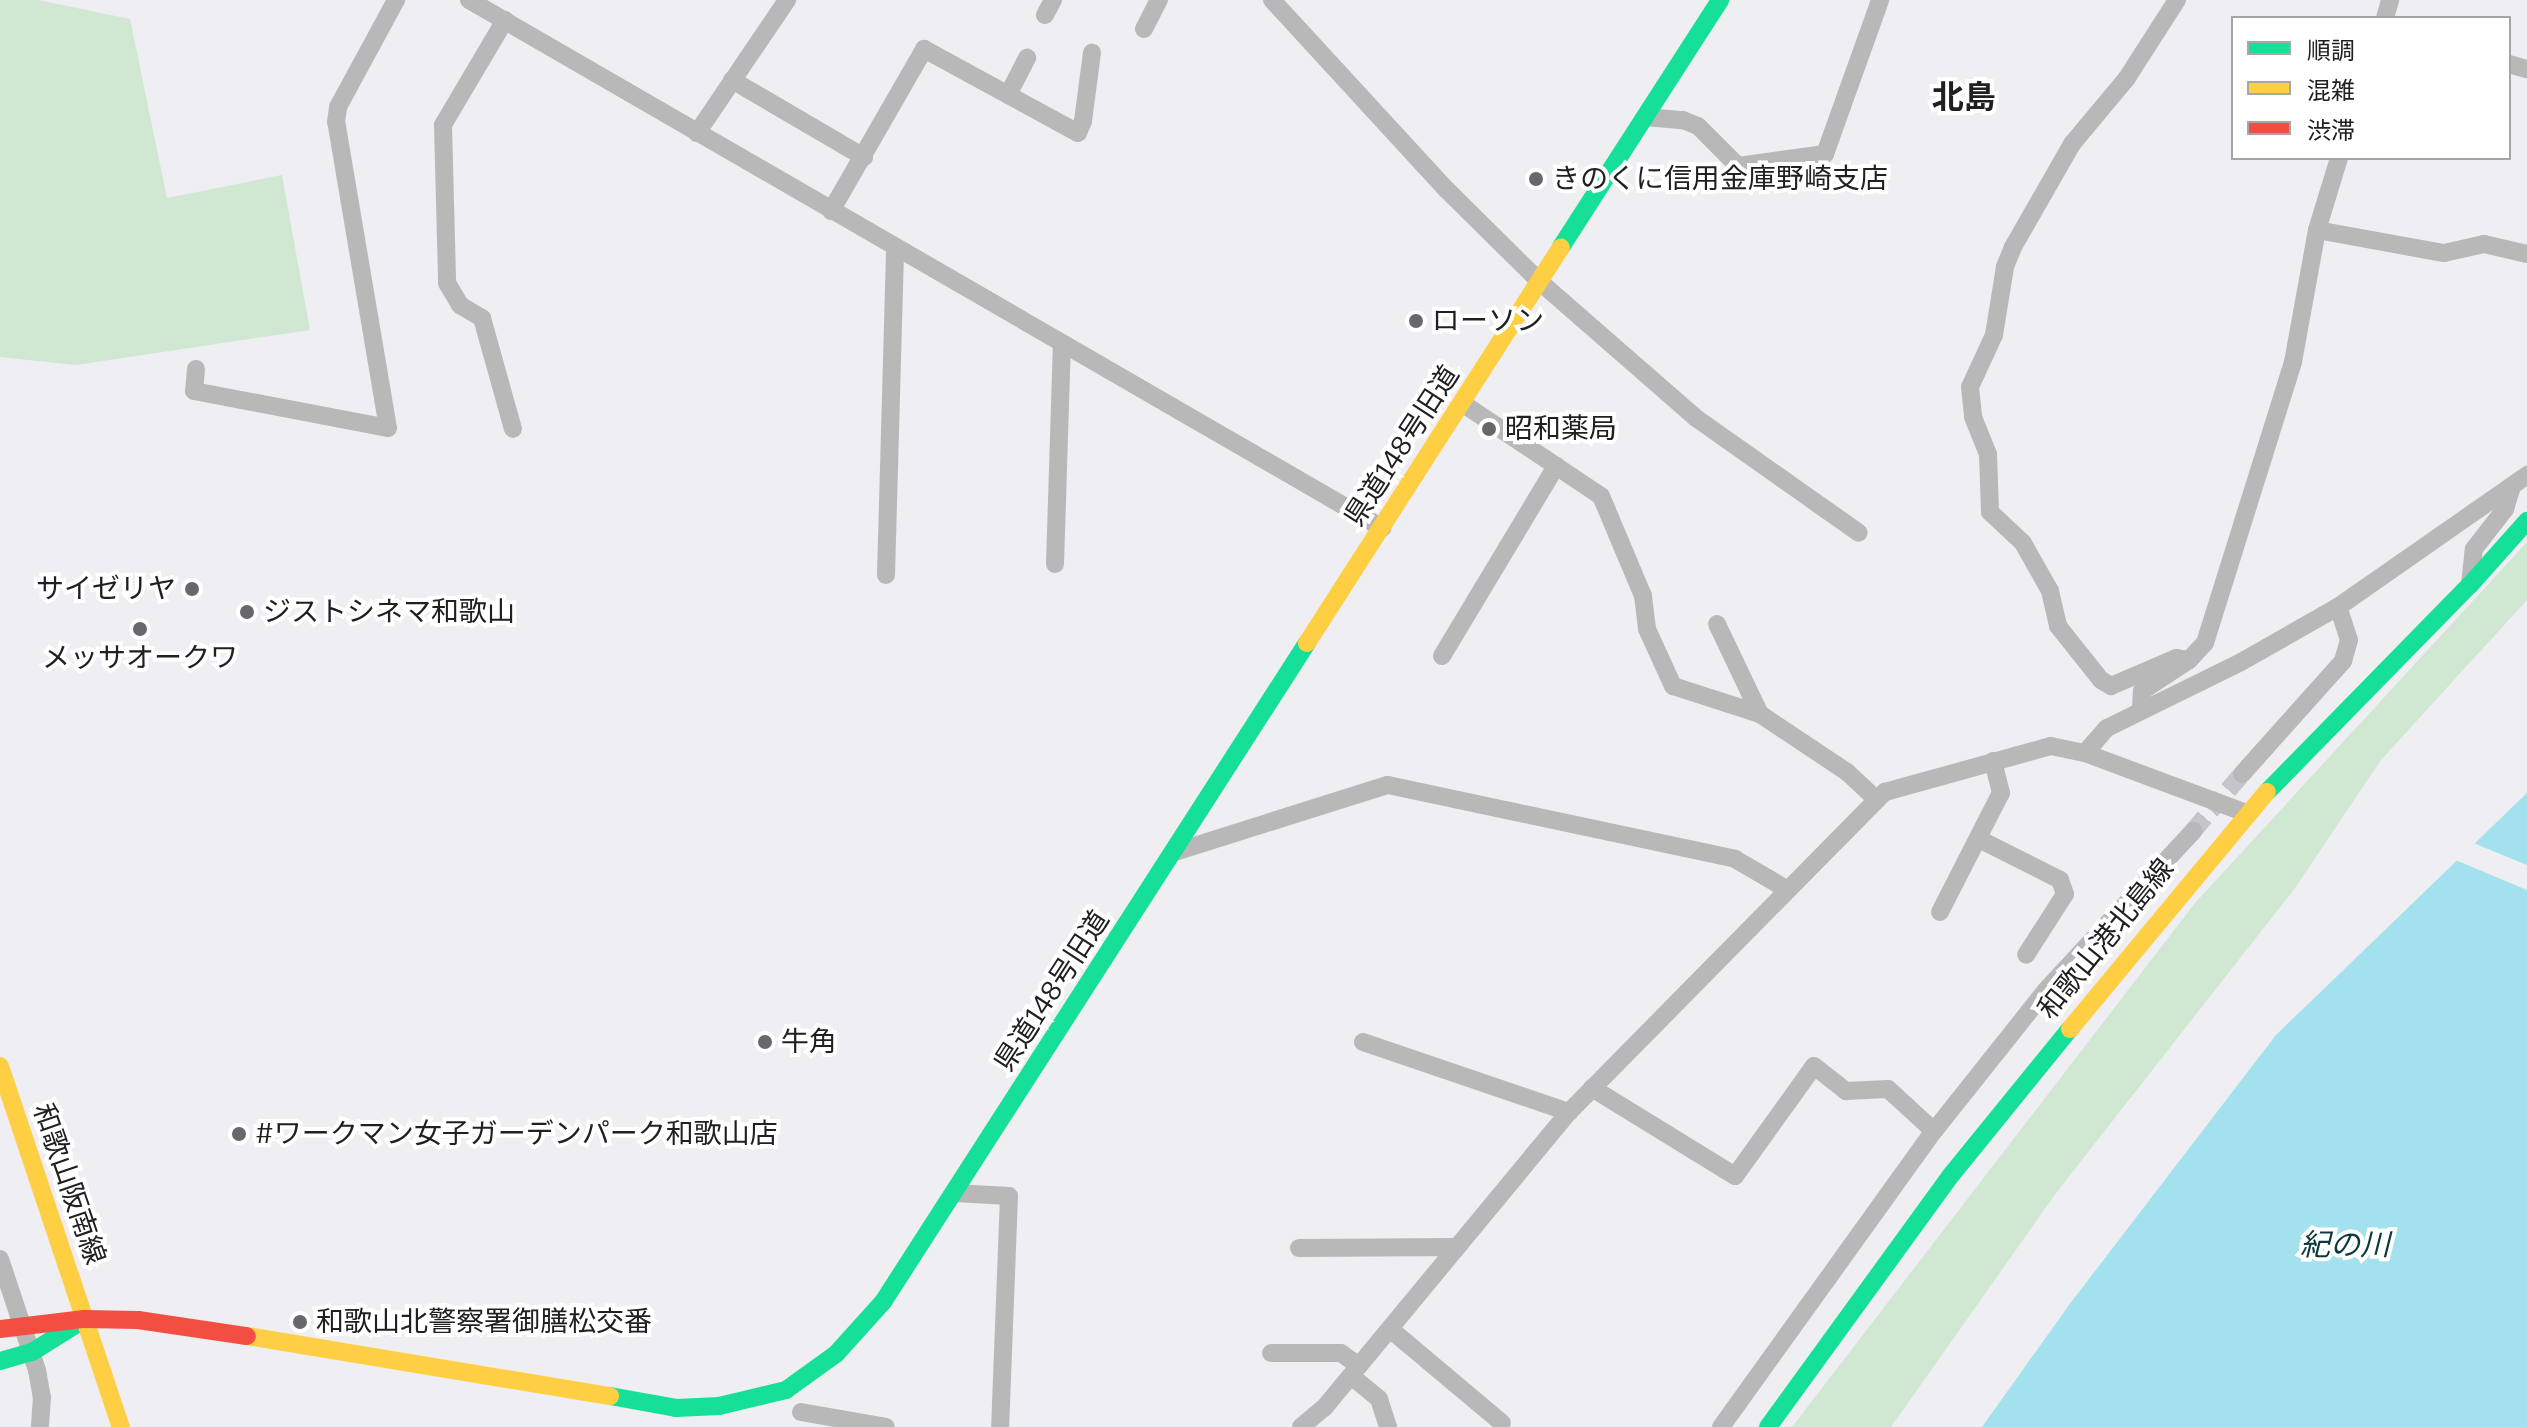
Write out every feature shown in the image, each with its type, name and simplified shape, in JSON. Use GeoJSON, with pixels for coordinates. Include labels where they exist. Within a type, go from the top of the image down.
{"type":"FeatureCollection","features":[{"type":"Feature","properties":{"kind":"street"},"geometry":{"type":"LineString","coordinates":[[196,369],[194,391],[388,428],[336,122],[338,107],[396,0]]}},
{"type":"Feature","properties":{"kind":"street"},"geometry":{"type":"LineString","coordinates":[[469,0],[1382,528]]}},
{"type":"Feature","properties":{"kind":"street"},"geometry":{"type":"LineString","coordinates":[[697,133],[787,0]]}},
{"type":"Feature","properties":{"kind":"street"},"geometry":{"type":"LineString","coordinates":[[1144,29],[1159,0]]}},
{"type":"Feature","properties":{"kind":"street"},"geometry":{"type":"LineString","coordinates":[[1272,0],[1447,190],[1539,281],[1696,418],[1859,533]]}},
{"type":"Feature","properties":{"kind":"street","name":"県道148号旧道"},"geometry":{"type":"LineString","coordinates":[[84,1319],[138,1320],[417,1361],[676,1408],[719,1406],[786,1390],[836,1354],[883,1302],[1720,0]]}},
{"type":"Feature","properties":{"kind":"street"},"geometry":{"type":"LineString","coordinates":[[1645,117],[1683,120],[1698,126],[1738,166],[1825,154],[1880,0]]}},
{"type":"Feature","properties":{"kind":"street"},"geometry":{"type":"LineString","coordinates":[[2177,0],[2127,78],[2072,144],[2013,247],[2005,267],[1994,335],[1970,387],[1973,417],[1988,454],[1990,512],[2023,543],[2050,591],[2058,626],[2101,680],[2111,686],[2176,658],[2189,660]]}},
{"type":"Feature","properties":{"kind":"street"},"geometry":{"type":"LineString","coordinates":[[505,20],[443,125],[447,283],[460,305],[482,318],[513,429]]}},
{"type":"Feature","properties":{"kind":"street"},"geometry":{"type":"LineString","coordinates":[[831,211],[924,49],[1078,133],[1083,121],[1092,53]]}},
{"type":"Feature","properties":{"kind":"street"},"geometry":{"type":"LineString","coordinates":[[1008,95],[1027,58]]}},
{"type":"Feature","properties":{"kind":"street"},"geometry":{"type":"LineString","coordinates":[[732,80],[864,157]]}},
{"type":"Feature","properties":{"kind":"street"},"geometry":{"type":"LineString","coordinates":[[2141,709],[2142,691],[2189,660],[2205,643],[2293,362],[2317,230],[2338,160]]}},
{"type":"Feature","properties":{"kind":"street"},"geometry":{"type":"LineString","coordinates":[[2317,230],[2444,253],[2484,244],[2527,254]]}},
{"type":"Feature","properties":{"kind":"street"},"geometry":{"type":"LineString","coordinates":[[886,575],[895,247]]}},
{"type":"Feature","properties":{"kind":"street"},"geometry":{"type":"LineString","coordinates":[[1055,564],[1062,343]]}},
{"type":"Feature","properties":{"kind":"street"},"geometry":{"type":"LineString","coordinates":[[1462,403],[1601,496],[1643,596],[1647,629],[1673,686],[1760,714],[1847,772],[1877,800]]}},
{"type":"Feature","properties":{"kind":"street"},"geometry":{"type":"LineString","coordinates":[[1442,656],[1556,466]]}},
{"type":"Feature","properties":{"kind":"street"},"geometry":{"type":"LineString","coordinates":[[2470,585],[2474,549],[2505,509],[2520,481]]}},
{"type":"Feature","properties":{"kind":"street"},"geometry":{"type":"LineString","coordinates":[[2085,753],[2107,728],[2241,662],[2338,607],[2520,481]]}},
{"type":"Feature","properties":{"kind":"street","name":"和歌山港北島線"},"geometry":{"type":"LineString","coordinates":[[1768,1427],[1952,1174],[2246,813],[2470,585],[2527,521]]}},
{"type":"Feature","properties":{"kind":"street"},"geometry":{"type":"LineString","coordinates":[[2242,774],[2343,661],[2349,640],[2338,607]]}},
{"type":"Feature","properties":{"kind":"street"},"geometry":{"type":"LineString","coordinates":[[1717,624],[1760,714]]}},
{"type":"Feature","properties":{"kind":"street"},"geometry":{"type":"LineString","coordinates":[[1301,1427],[1324,1408],[1569,1112],[1885,792],[2051,746],[2085,753],[2246,813]]}},
{"type":"Feature","properties":{"kind":"street"},"geometry":{"type":"LineString","coordinates":[[1940,912],[2001,793],[1993,761]]}},
{"type":"Feature","properties":{"kind":"street"},"geometry":{"type":"LineString","coordinates":[[1175,852],[1388,785],[1735,859],[1788,890]]}},
{"type":"Feature","properties":{"kind":"street"},"geometry":{"type":"LineString","coordinates":[[1721,1427],[1934,1131],[2046,990],[2193,831]]}},
{"type":"Feature","properties":{"kind":"street"},"geometry":{"type":"LineString","coordinates":[[1979,839],[2060,880],[2065,894],[2026,955]]}},
{"type":"Feature","properties":{"kind":"street"},"geometry":{"type":"LineString","coordinates":[[1363,1042],[1569,1112]]}},
{"type":"Feature","properties":{"kind":"street","name":"和歌山阪南線"},"geometry":{"type":"LineString","coordinates":[[0,1066],[84,1319]]}},
{"type":"Feature","properties":{"kind":"street"},"geometry":{"type":"LineString","coordinates":[[1592,1088],[1735,1176],[1814,1066],[1846,1091],[1888,1089],[1934,1131]]}},
{"type":"Feature","properties":{"kind":"street"},"geometry":{"type":"LineString","coordinates":[[954,1193],[1009,1196],[1000,1427]]}},
{"type":"Feature","properties":{"kind":"street"},"geometry":{"type":"LineString","coordinates":[[1299,1248],[1457,1247]]}},
{"type":"Feature","properties":{"kind":"street"},"geometry":{"type":"LineString","coordinates":[[0,1259],[32,1352],[42,1397],[40,1427]]}},
{"type":"Feature","properties":{"kind":"street"},"geometry":{"type":"LineString","coordinates":[[1,1329],[84,1319]]}},
{"type":"Feature","properties":{"kind":"street"},"geometry":{"type":"LineString","coordinates":[[4,1360],[32,1352],[84,1319]]}},
{"type":"Feature","properties":{"kind":"street"},"geometry":{"type":"LineString","coordinates":[[84,1319],[121,1427]]}},
{"type":"Feature","properties":{"kind":"street"},"geometry":{"type":"LineString","coordinates":[[1390,1329],[1502,1423]]}},
{"type":"Feature","properties":{"kind":"street"},"geometry":{"type":"LineString","coordinates":[[1271,1353],[1341,1353],[1379,1399],[1388,1427]]}},
{"type":"Feature","properties":{"kind":"street"},"geometry":{"type":"LineString","coordinates":[[786,1390],[801,1420],[886,1427]]}},
{"type":"Feature","properties":{"kind":"green space"},"geometry":{"type":"Polygon","coordinates":[[[0,0],[38,0],[130,19],[167,198],[282,175],[310,330],[76,365],[0,357],[0,0]]]}},
{"type":"Feature","properties":{"kind":"green space"},"geometry":{"type":"Polygon","coordinates":[[[2527,542],[2527,600],[2381,760],[2295,888],[2056,1193],[1891,1427],[1792,1427],[2195,903],[2527,542]]]}},
{"type":"Feature","properties":{"kind":"water","name":"紀の川"},"geometry":{"type":"Polygon","coordinates":[[[2527,793],[2527,1427],[1982,1427],[2069,1305],[2276,1035],[2527,793]]]}},
{"type":"Feature","properties":{"kind":"pier"},"geometry":{"type":"Polygon","coordinates":[[[2471,842],[2527,865],[2527,890],[2453,859],[2471,842]]]}},
{"type":"Feature","properties":{"kind":"tunnel"},"geometry":{"type":"LineString","coordinates":[[2193,831],[2242,774]]}},
{"type":"Feature","properties":{"kind":"traffic: fast"},"geometry":{"type":"LineString","coordinates":[[1561,247],[1720,0]]}},
{"type":"Feature","properties":{"kind":"traffic: fast"},"geometry":{"type":"LineString","coordinates":[[2267,792],[2470,585],[2527,521]]}},
{"type":"Feature","properties":{"kind":"traffic: fast"},"geometry":{"type":"LineString","coordinates":[[610,1396],[676,1408],[719,1406],[786,1390],[836,1354],[883,1302],[1307,643]]}},
{"type":"Feature","properties":{"kind":"traffic: fast"},"geometry":{"type":"LineString","coordinates":[[1768,1427],[1952,1174],[2070,1029]]}},
{"type":"Feature","properties":{"kind":"traffic: fast"},"geometry":{"type":"LineString","coordinates":[[0,1361],[32,1352],[80,1322]]}},
{"type":"Feature","properties":{"kind":"traffic: slow"},"geometry":{"type":"LineString","coordinates":[[1307,643],[1561,247]]}},
{"type":"Feature","properties":{"kind":"traffic: slow"},"geometry":{"type":"LineString","coordinates":[[2070,1029],[2267,792]]}},
{"type":"Feature","properties":{"kind":"traffic: slow"},"geometry":{"type":"LineString","coordinates":[[0,1066],[121,1427]]}},
{"type":"Feature","properties":{"kind":"traffic: slow"},"geometry":{"type":"LineString","coordinates":[[247,1336],[610,1396]]}},
{"type":"Feature","properties":{"kind":"traffic: jam"},"geometry":{"type":"LineString","coordinates":[[0,1329],[84,1319],[138,1320],[247,1336]]}},
{"type":"Feature","properties":{"kind":"place","name":"きのくに信用金庫野崎支店"},"geometry":{"type":"Point","coordinates":[1536,179]}},
{"type":"Feature","properties":{"kind":"place","name":"ローソン"},"geometry":{"type":"Point","coordinates":[1416,321]}},
{"type":"Feature","properties":{"kind":"place","name":"昭和薬局"},"geometry":{"type":"Point","coordinates":[1489,429]}},
{"type":"Feature","properties":{"kind":"place","name":"サイゼリヤ"},"geometry":{"type":"Point","coordinates":[192,589]}},
{"type":"Feature","properties":{"kind":"place","name":"ジストシネマ和歌山"},"geometry":{"type":"Point","coordinates":[247,612]}},
{"type":"Feature","properties":{"kind":"place","name":"メッサオークワ"},"geometry":{"type":"Point","coordinates":[140,629]}},
{"type":"Feature","properties":{"kind":"place","name":"牛角"},"geometry":{"type":"Point","coordinates":[765,1042]}},
{"type":"Feature","properties":{"kind":"place","name":"#ワークマン女子ガーデンパーク和歌山店"},"geometry":{"type":"Point","coordinates":[239,1134]}},
{"type":"Feature","properties":{"kind":"place","name":"和歌山北警察署御膳松交番"},"geometry":{"type":"Point","coordinates":[300,1322]}},
{"type":"Feature","properties":{"kind":"district","name":"北島"},"geometry":{"type":"Point","coordinates":[1964,97]}}]}
